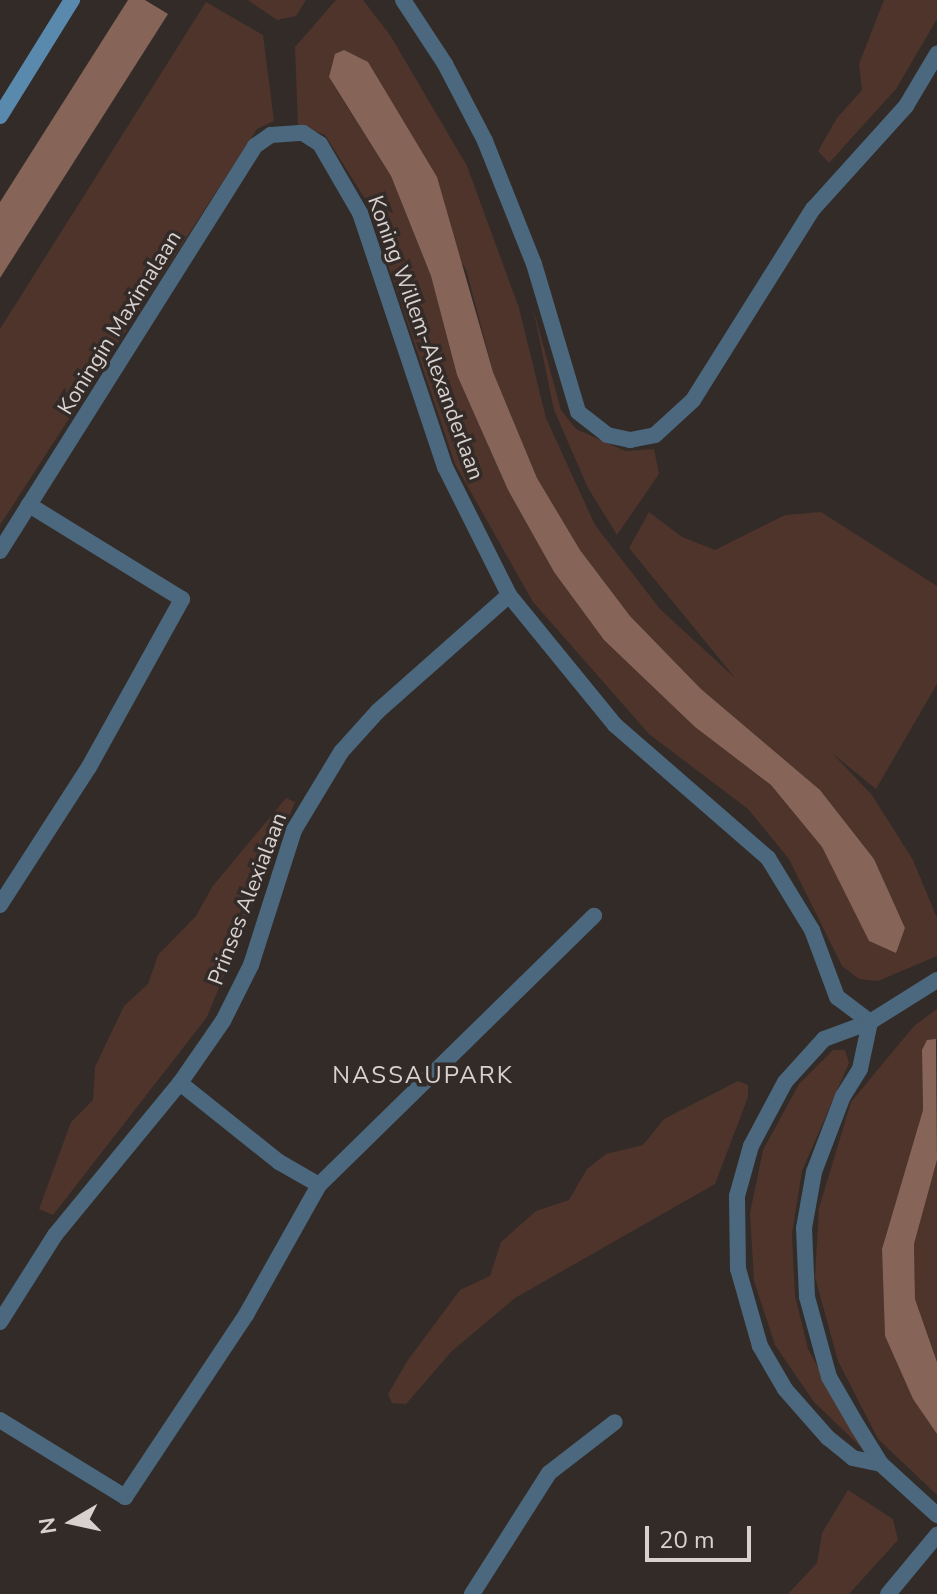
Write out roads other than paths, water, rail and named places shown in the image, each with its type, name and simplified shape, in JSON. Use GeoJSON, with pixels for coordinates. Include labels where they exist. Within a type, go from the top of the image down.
{"type":"FeatureCollection","features":[{"type":"Feature","properties":{"kind":"street"},"geometry":{"type":"LineString","coordinates":[[0,116],[72,0]]}},
{"type":"Feature","properties":{"kind":"street"},"geometry":{"type":"LineString","coordinates":[[403,0],[445,64],[485,141],[534,264],[578,412],[607,435],[630,440],[655,435],[693,400],[813,209],[906,106],[937,54]]}},
{"type":"Feature","properties":{"kind":"street","name":"Koningin Maximalaan"},"geometry":{"type":"LineString","coordinates":[[0,551],[255,146],[286,131]]}},
{"type":"Feature","properties":{"kind":"street","name":"Koning Willem-Alexanderlaan"},"geometry":{"type":"LineString","coordinates":[[286,131],[303,133],[320,144],[360,213],[445,467],[509,595],[615,725],[768,858],[812,930],[837,997],[870,1022]]}},
{"type":"Feature","properties":{"kind":"street"},"geometry":{"type":"LineString","coordinates":[[0,905],[89,767],[182,599],[29,505]]}},
{"type":"Feature","properties":{"kind":"street","name":"Prinses Alexialaan"},"geometry":{"type":"LineString","coordinates":[[0,1322],[55,1235],[180,1083],[223,1021],[251,965],[294,830],[341,752],[509,595]]}},
{"type":"Feature","properties":{"kind":"street"},"geometry":{"type":"LineString","coordinates":[[0,1420],[125,1497],[246,1315],[319,1185],[594,916]]}},
{"type":"Feature","properties":{"kind":"street"},"geometry":{"type":"LineString","coordinates":[[881,1464],[853,1458],[785,1389],[745,1305],[738,1269],[737,1196],[751,1146],[785,1082],[824,1039],[870,1022],[937,980]]}},
{"type":"Feature","properties":{"kind":"street"},"geometry":{"type":"LineString","coordinates":[[870,1022],[860,1069],[843,1096],[814,1172],[804,1228],[804,1268],[812,1325],[829,1377],[881,1464],[937,1515]]}},
{"type":"Feature","properties":{"kind":"street"},"geometry":{"type":"LineString","coordinates":[[180,1083],[279,1162],[319,1185]]}},
{"type":"Feature","properties":{"kind":"street"},"geometry":{"type":"LineString","coordinates":[[472,1594],[549,1473],[615,1422]]}},
{"type":"Feature","properties":{"kind":"street"},"geometry":{"type":"LineString","coordinates":[[888,1594],[937,1535]]}},
{"type":"Feature","properties":{"kind":"district","name":"NASSAUPARK"},"geometry":{"type":"Point","coordinates":[423,1076]}}]}
